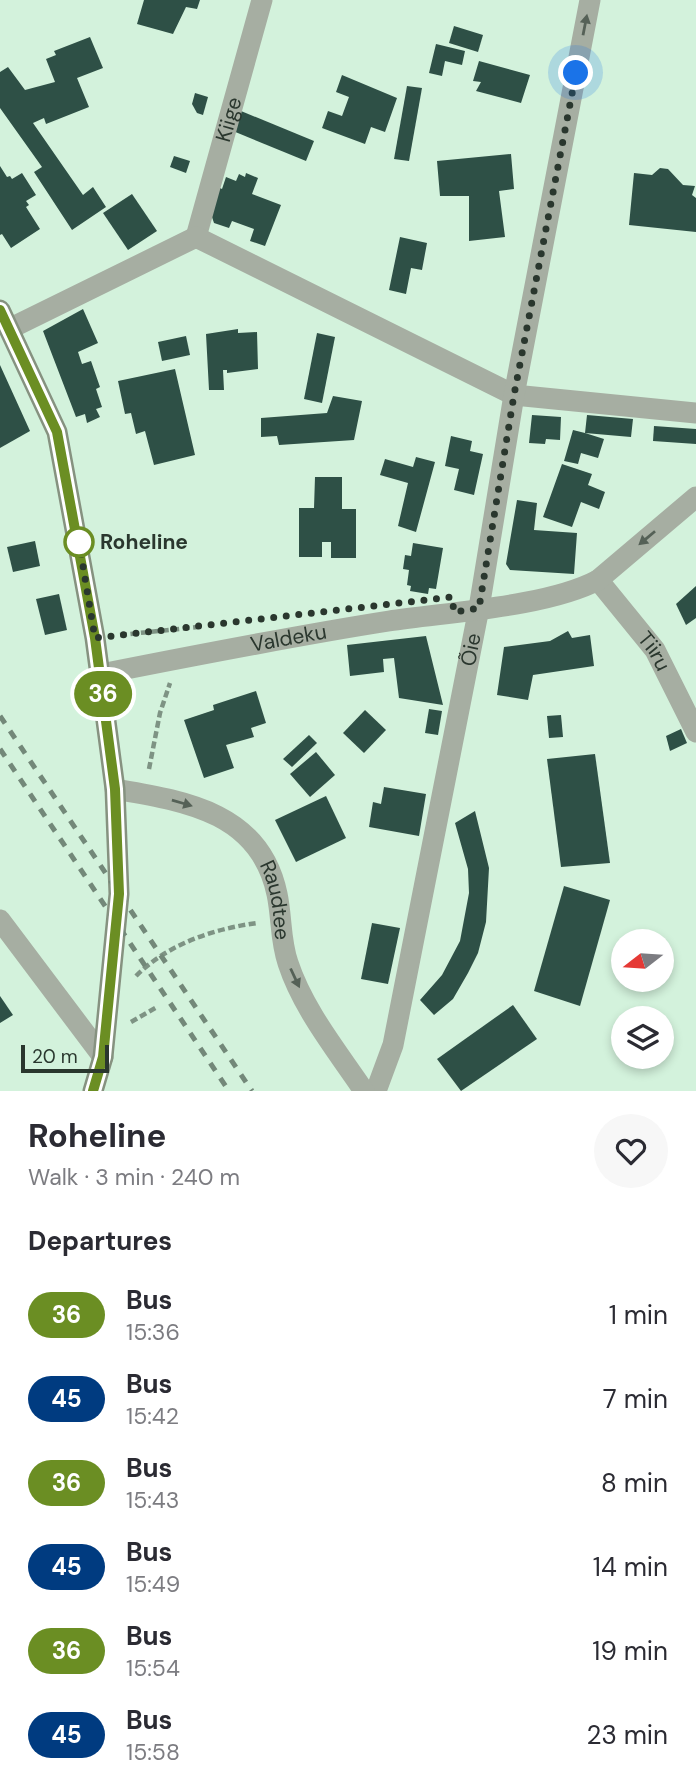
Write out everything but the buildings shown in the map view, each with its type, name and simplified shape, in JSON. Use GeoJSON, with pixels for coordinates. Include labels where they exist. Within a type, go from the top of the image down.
{"type":"FeatureCollection","features":[{"type":"Feature","properties":{"kind":"main road"},"geometry":{"type":"LineString","coordinates":[[6,319],[57,432],[95,638],[115,789],[119,894],[103,1057],[93,1091]]}},
{"type":"Feature","properties":{"kind":"street","name":"Kiige"},"geometry":{"type":"LineString","coordinates":[[196,237],[262,0]]}},
{"type":"Feature","properties":{"kind":"street","name":"Õie"},"geometry":{"type":"LineString","coordinates":[[376,1091],[393,1045],[479,608],[514,395],[590,0]]}},
{"type":"Feature","properties":{"kind":"street"},"geometry":{"type":"LineString","coordinates":[[6,319],[196,237],[514,395],[696,414]]}},
{"type":"Feature","properties":{"kind":"street","name":"Valdeku"},"geometry":{"type":"LineString","coordinates":[[100,674],[320,632],[580,590],[598,580],[696,496]]}},
{"type":"Feature","properties":{"kind":"street","name":"Tiiru"},"geometry":{"type":"LineString","coordinates":[[598,580],[655,650],[696,732]]}},
{"type":"Feature","properties":{"kind":"street","name":"Raudtee"},"geometry":{"type":"LineString","coordinates":[[115,789],[195,807],[223,817],[247,834],[263,857],[277,894],[279,920],[288,963],[308,1005],[364,1091]]}},
{"type":"Feature","properties":{"kind":"street"},"geometry":{"type":"LineString","coordinates":[[0,920],[103,1057]]}},
{"type":"Feature","properties":{"kind":"path"},"geometry":{"type":"LineString","coordinates":[[95,638],[203,626]]}},
{"type":"Feature","properties":{"kind":"path"},"geometry":{"type":"LineString","coordinates":[[134,988],[135,977],[145,967],[198,937],[233,926],[279,920]]}},
{"type":"Feature","properties":{"kind":"path"},"geometry":{"type":"LineString","coordinates":[[132,1011],[131,1023],[157,1007]]}},
{"type":"Feature","properties":{"kind":"railway"},"geometry":{"type":"LineString","coordinates":[[0,716],[252,1091]]}},
{"type":"Feature","properties":{"kind":"railway"},"geometry":{"type":"LineString","coordinates":[[0,749],[229,1091]]}},
{"type":"Feature","properties":{"kind":"bus line","name":"36"},"geometry":{"type":"LineString","coordinates":[[0,310],[11,328],[57,432],[95,638],[115,789],[119,836],[119,894],[103,1057],[93,1091]]}},
{"type":"Feature","properties":{"kind":"place","name":"Roheline"},"geometry":{"type":"Point","coordinates":[79,542]}},
{"type":"Feature","properties":{"kind":"route"},"geometry":{"type":"LineString","coordinates":[[79,542],[95,638],[452,597],[454,612],[479,608],[514,395],[576,73]]}}]}
